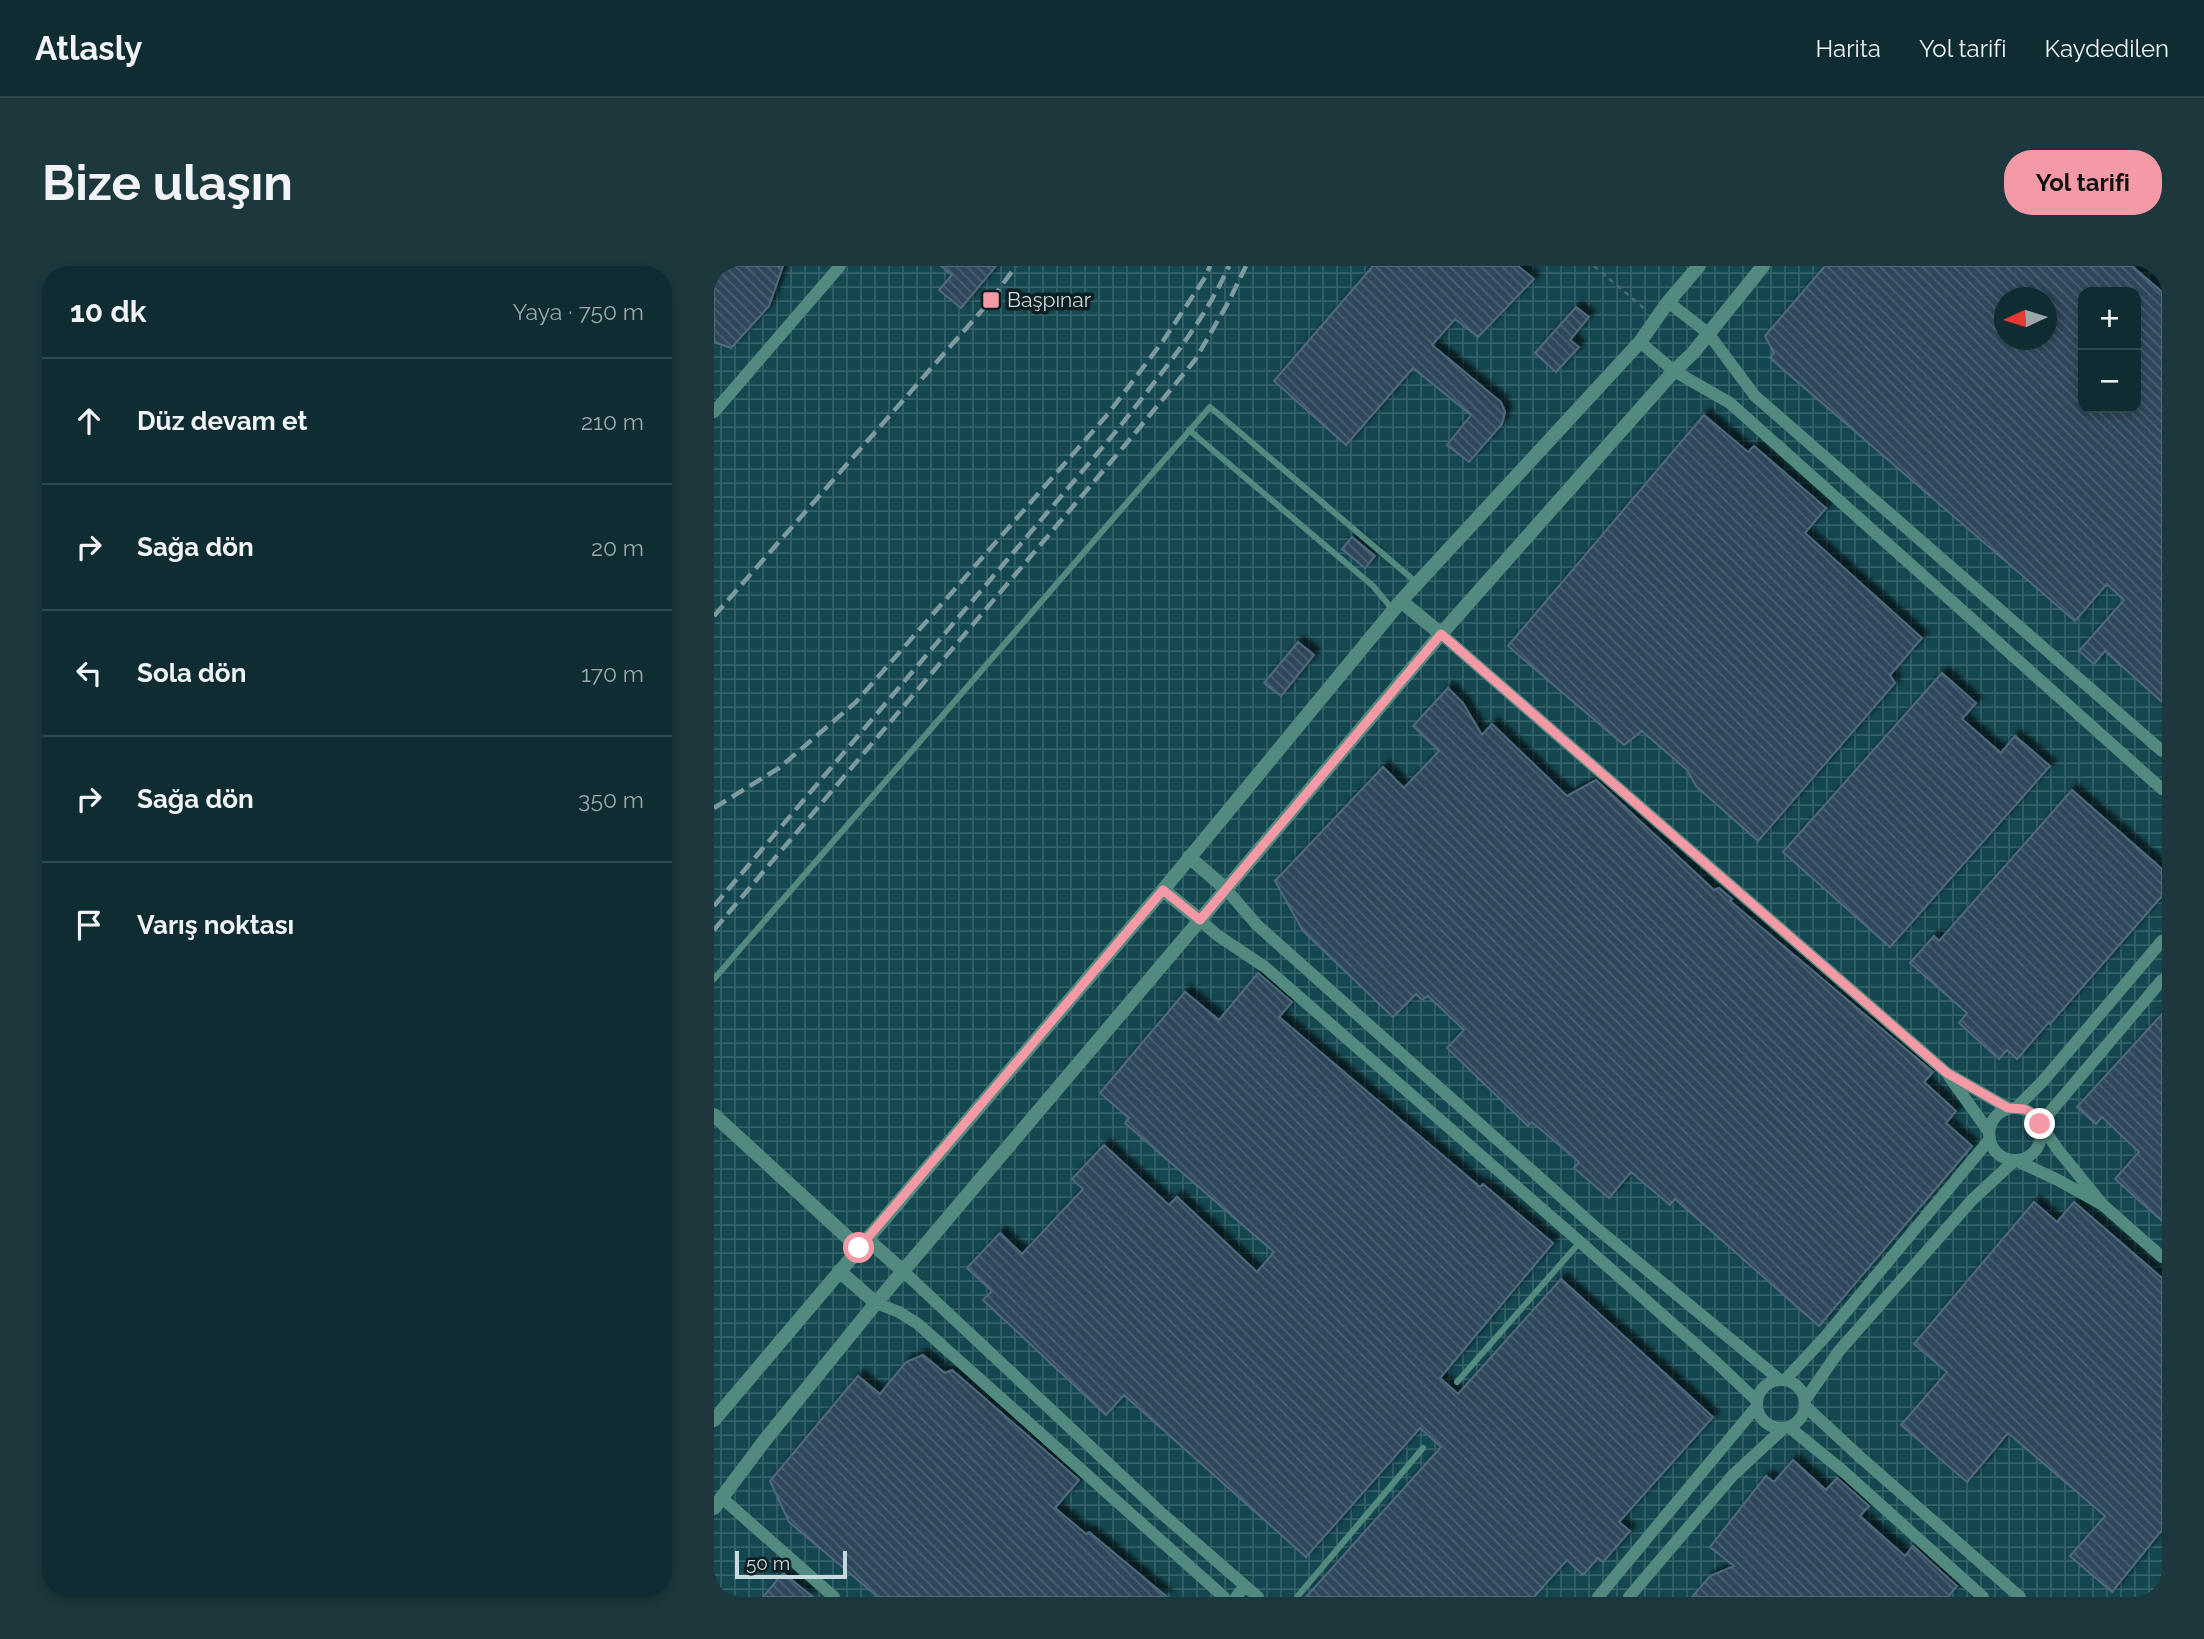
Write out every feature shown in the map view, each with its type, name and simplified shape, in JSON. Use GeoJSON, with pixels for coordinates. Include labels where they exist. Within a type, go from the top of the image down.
{"type":"FeatureCollection","features":[{"type":"Feature","properties":{"kind":"street"},"geometry":{"type":"LineString","coordinates":[[714,412],[840,266]]}},
{"type":"Feature","properties":{"kind":"street"},"geometry":{"type":"LineString","coordinates":[[714,1420],[1163,890],[1397,606],[1640,342],[1668,302],[1699,266]]}},
{"type":"Feature","properties":{"kind":"street"},"geometry":{"type":"LineString","coordinates":[[834,1597],[718,1503],[876,1303],[1226,888],[1441,634],[1674,371],[1693,353],[1763,266]]}},
{"type":"Feature","properties":{"kind":"street"},"geometry":{"type":"LineString","coordinates":[[1668,302],[1707,333],[1755,396],[2162,751]]}},
{"type":"Feature","properties":{"kind":"street"},"geometry":{"type":"LineString","coordinates":[[1640,342],[1674,371],[1730,403],[2162,789]]}},
{"type":"Feature","properties":{"kind":"street"},"geometry":{"type":"LineString","coordinates":[[1397,606],[1441,634],[1947,1073],[2013,1108],[2032,1113],[2059,1151],[2104,1205],[2162,1257]]}},
{"type":"Feature","properties":{"kind":"street"},"geometry":{"type":"LineString","coordinates":[[1189,857],[1226,888],[1257,925],[1594,1226],[1783,1380],[1798,1387],[1805,1403],[1860,1457],[2020,1597]]}},
{"type":"Feature","properties":{"kind":"street"},"geometry":{"type":"LineString","coordinates":[[1163,890],[1217,935],[1265,967],[1717,1363],[1757,1404],[1763,1420],[1769,1425],[1786,1427],[1843,1471],[1983,1597]]}},
{"type":"Feature","properties":{"kind":"street"},"geometry":{"type":"LineString","coordinates":[[1598,1597],[1757,1404],[1762,1389],[1774,1381],[1783,1380],[1825,1337],[1989,1135],[1994,1118],[2013,1108],[2043,1081],[2162,941]]}},
{"type":"Feature","properties":{"kind":"street"},"geometry":{"type":"LineString","coordinates":[[1629,1597],[1733,1475],[1786,1427],[1802,1417],[1805,1403],[1839,1352],[1963,1210],[2015,1160],[2028,1157],[2035,1151],[2040,1143],[2040,1124],[2162,980]]}},
{"type":"Feature","properties":{"kind":"street"},"geometry":{"type":"LineString","coordinates":[[1947,1073],[1989,1135],[1995,1151],[2104,1205]]}},
{"type":"Feature","properties":{"kind":"street"},"geometry":{"type":"LineString","coordinates":[[714,1115],[863,1243],[904,1272],[1159,1511],[1258,1597]]}},
{"type":"Feature","properties":{"kind":"street"},"geometry":{"type":"LineString","coordinates":[[1580,1242],[1594,1226]]}},
{"type":"Feature","properties":{"kind":"street"},"geometry":{"type":"LineString","coordinates":[[839,1272],[876,1303],[899,1311],[918,1324],[1224,1597]]}},
{"type":"Feature","properties":{"kind":"street"},"geometry":{"type":"LineString","coordinates":[[1145,1528],[1159,1511]]}},
{"type":"Feature","properties":{"kind":"street"},"geometry":{"type":"LineString","coordinates":[[1939,1558],[1955,1539]]}},
{"type":"Feature","properties":{"kind":"street"},"geometry":{"type":"LineString","coordinates":[[1236,1597],[1245,1586]]}},
{"type":"Feature","properties":{"kind":"lane"},"geometry":{"type":"LineString","coordinates":[[714,979],[1210,407],[1418,583]]}},
{"type":"Feature","properties":{"kind":"lane"},"geometry":{"type":"LineString","coordinates":[[1189,430],[1397,606]]}},
{"type":"Feature","properties":{"kind":"lane"},"geometry":{"type":"LineString","coordinates":[[1457,1382],[1580,1242]]}},
{"type":"Feature","properties":{"kind":"lane"},"geometry":{"type":"LineString","coordinates":[[1297,1597],[1423,1448]]}},
{"type":"Feature","properties":{"kind":"path"},"geometry":{"type":"LineString","coordinates":[[1594,266],[1656,319]]}},
{"type":"Feature","properties":{"kind":"shaded area"},"geometry":{"type":"Polygon","coordinates":[[[714,266],[2162,266],[2162,1597],[714,1597],[714,266]]]}},
{"type":"Feature","properties":{"kind":"building"},"geometry":{"type":"Polygon","coordinates":[[[714,266],[783,266],[769,306],[731,348],[714,342],[714,266]]]}},
{"type":"Feature","properties":{"kind":"building"},"geometry":{"type":"Polygon","coordinates":[[[941,266],[996,266],[961,308],[939,290],[952,275],[941,266]]]}},
{"type":"Feature","properties":{"kind":"building"},"geometry":{"type":"Polygon","coordinates":[[[1373,266],[1518,266],[1534,279],[1478,337],[1455,319],[1432,345],[1501,402],[1505,412],[1502,424],[1469,462],[1447,445],[1471,415],[1413,368],[1346,445],[1274,381],[1373,266]]]}},
{"type":"Feature","properties":{"kind":"building"},"geometry":{"type":"Polygon","coordinates":[[[1825,266],[2132,266],[2162,292],[2162,702],[2105,651],[2094,664],[2079,651],[2124,600],[2107,584],[2075,621],[1770,358],[1774,353],[1765,336],[1825,266]]]}},
{"type":"Feature","properties":{"kind":"building"},"geometry":{"type":"Polygon","coordinates":[[[1576,307],[1589,317],[1570,340],[1579,347],[1556,372],[1535,353],[1576,307]]]}},
{"type":"Feature","properties":{"kind":"building"},"geometry":{"type":"Polygon","coordinates":[[[1704,415],[1748,452],[1754,446],[1826,508],[1805,533],[1922,638],[1890,675],[1895,683],[1758,841],[1696,786],[1687,770],[1642,731],[1624,745],[1508,646],[1704,415]]]}},
{"type":"Feature","properties":{"kind":"building"},"geometry":{"type":"Polygon","coordinates":[[[1352,537],[1375,556],[1365,568],[1342,549],[1352,537]]]}},
{"type":"Feature","properties":{"kind":"building"},"geometry":{"type":"Polygon","coordinates":[[[1298,642],[1314,655],[1281,696],[1264,683],[1298,642]]]}},
{"type":"Feature","properties":{"kind":"building"},"geometry":{"type":"Polygon","coordinates":[[[1942,673],[1976,703],[1962,719],[2001,753],[2015,736],[2050,766],[1890,947],[1783,852],[1942,673]]]}},
{"type":"Feature","properties":{"kind":"building"},"geometry":{"type":"Polygon","coordinates":[[[1448,688],[1463,703],[1482,735],[1492,724],[1567,796],[1596,780],[1714,890],[1719,888],[1732,899],[1730,901],[1933,1072],[1924,1082],[1956,1111],[1946,1123],[1972,1146],[1819,1326],[1675,1199],[1670,1205],[1631,1172],[1609,1198],[1574,1168],[1579,1162],[1532,1122],[1528,1126],[1447,1048],[1464,1030],[1428,996],[1422,1000],[1416,994],[1393,1017],[1303,931],[1275,881],[1383,767],[1404,788],[1439,751],[1413,726],[1448,688]]]}},
{"type":"Feature","properties":{"kind":"building"},"geometry":{"type":"Polygon","coordinates":[[[2072,790],[2162,869],[2162,896],[2017,1059],[2007,1050],[1999,1059],[1959,1023],[1967,1013],[1910,963],[1934,936],[1939,941],[2072,790]]]}},
{"type":"Feature","properties":{"kind":"building"},"geometry":{"type":"Polygon","coordinates":[[[1258,973],[1292,1002],[1279,1017],[1480,1187],[1483,1184],[1553,1243],[1440,1378],[1458,1394],[1561,1279],[1713,1417],[1619,1522],[1630,1531],[1603,1562],[1598,1558],[1583,1575],[1567,1560],[1534,1597],[1306,1597],[1441,1447],[1420,1428],[1306,1557],[1124,1395],[1106,1415],[983,1300],[992,1291],[967,1268],[1000,1233],[1022,1254],[1083,1189],[1072,1179],[1104,1145],[1169,1205],[1177,1197],[1257,1272],[1274,1252],[1125,1123],[1129,1118],[1100,1093],[1185,992],[1219,1020],[1258,973]]]}},
{"type":"Feature","properties":{"kind":"building"},"geometry":{"type":"Polygon","coordinates":[[[2162,1014],[2162,1221],[2115,1179],[2139,1152],[2102,1117],[2096,1124],[2077,1107],[2162,1014]]]}},
{"type":"Feature","properties":{"kind":"building"},"geometry":{"type":"Polygon","coordinates":[[[2034,1202],[2057,1222],[2074,1202],[2162,1278],[2162,1530],[2112,1592],[2070,1556],[2105,1516],[2008,1433],[1967,1482],[1901,1425],[1947,1372],[1914,1344],[2034,1202]]]}},
{"type":"Feature","properties":{"kind":"building"},"geometry":{"type":"Polygon","coordinates":[[[923,1355],[945,1373],[952,1370],[1079,1480],[1055,1508],[1086,1534],[1089,1532],[1167,1597],[878,1597],[789,1522],[770,1481],[858,1376],[880,1394],[906,1362],[923,1355]]]}},
{"type":"Feature","properties":{"kind":"building"},"geometry":{"type":"Polygon","coordinates":[[[1793,1460],[1826,1490],[1837,1478],[1869,1506],[1860,1516],[1905,1556],[1913,1546],[1957,1586],[1948,1597],[1692,1597],[1710,1576],[1734,1566],[1710,1547],[1766,1476],[1774,1482],[1793,1460]]]}},
{"type":"Feature","properties":{"kind":"building"},"geometry":{"type":"Polygon","coordinates":[[[783,1573],[813,1597],[763,1597],[783,1573]]]}},
{"type":"Feature","properties":{"kind":"railway"},"geometry":{"type":"LineString","coordinates":[[714,616],[991,300],[1016,266]]}},
{"type":"Feature","properties":{"kind":"railway"},"geometry":{"type":"LineString","coordinates":[[714,808],[779,768],[856,702],[1108,414],[1163,341],[1210,266]]}},
{"type":"Feature","properties":{"kind":"railway"},"geometry":{"type":"LineString","coordinates":[[714,906],[1118,429],[1193,330],[1229,266]]}},
{"type":"Feature","properties":{"kind":"railway"},"geometry":{"type":"LineString","coordinates":[[714,930],[1195,360],[1246,266]]}},
{"type":"Feature","properties":{"kind":"place","name":"Başpınar"},"geometry":{"type":"Point","coordinates":[991,300]}},
{"type":"Feature","properties":{"kind":"route"},"geometry":{"type":"LineString","coordinates":[[859,1248],[1163,890],[1200,920],[1441,634],[1947,1073],[2008,1108],[2017,1107],[2032,1113],[2040,1124]]}}]}
